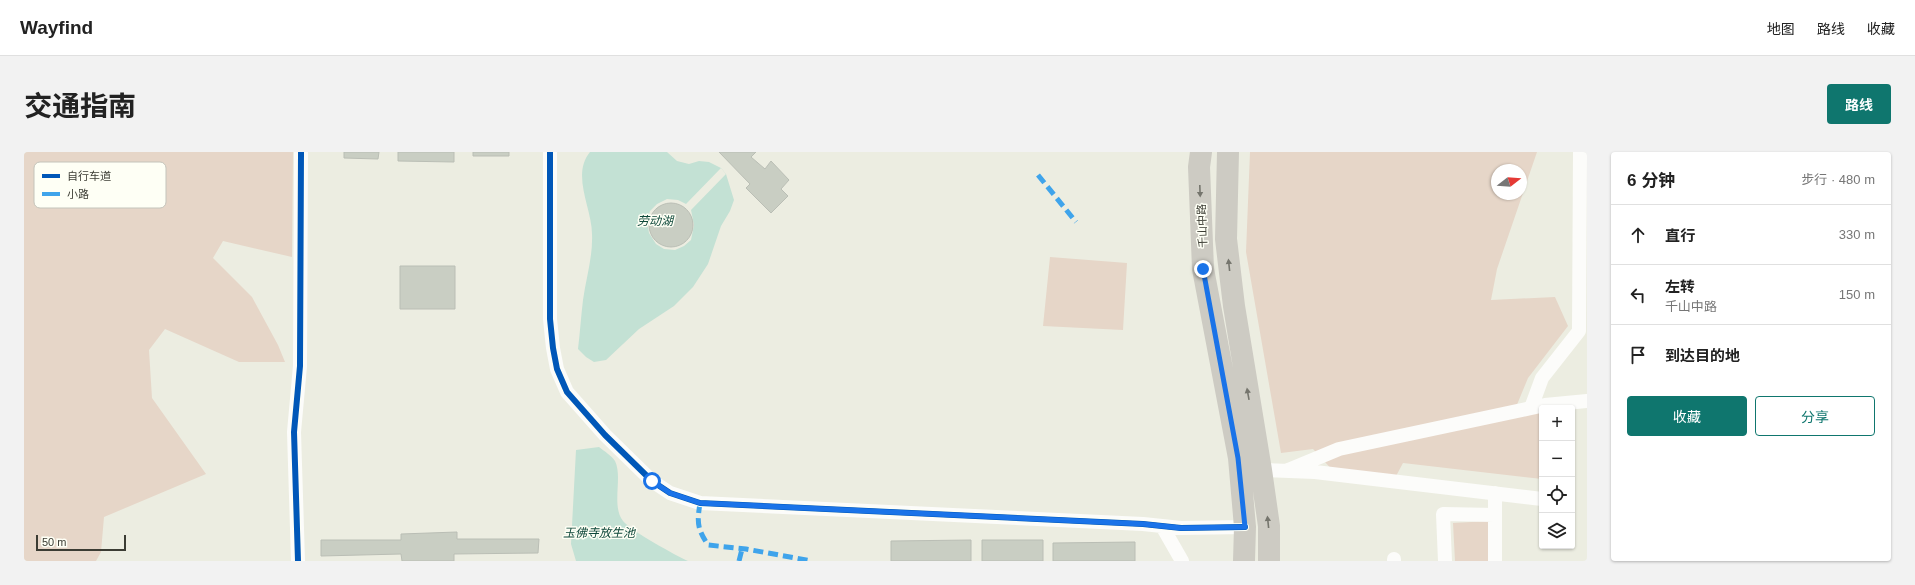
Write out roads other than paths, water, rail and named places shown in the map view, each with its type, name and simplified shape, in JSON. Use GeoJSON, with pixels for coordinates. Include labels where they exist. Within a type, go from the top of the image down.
{"type":"FeatureCollection","features":[{"type":"Feature","properties":{"kind":"main road","name":"千山中路"},"geometry":{"type":"LineString","coordinates":[[1201,152],[1200,167],[1203,269],[1238,458],[1245,527],[1244,561]]}},
{"type":"Feature","properties":{"kind":"main road"},"geometry":{"type":"LineString","coordinates":[[1228,152],[1226,239],[1234,306],[1262,470],[1269,526],[1269,561]]}},
{"type":"Feature","properties":{"kind":"street"},"geometry":{"type":"LineString","coordinates":[[298,561],[294,432],[300,366],[300,152]]}},
{"type":"Feature","properties":{"kind":"street"},"geometry":{"type":"LineString","coordinates":[[550,152],[550,319],[557,368],[567,392],[584,412],[652,481],[670,493],[700,503],[1181,528],[1245,527]]}},
{"type":"Feature","properties":{"kind":"street"},"geometry":{"type":"LineString","coordinates":[[1531,408],[1542,378],[1583,330],[1580,152]]}},
{"type":"Feature","properties":{"kind":"street"},"geometry":{"type":"LineString","coordinates":[[1286,471],[1339,449],[1531,408],[1587,401]]}},
{"type":"Feature","properties":{"kind":"street"},"geometry":{"type":"LineString","coordinates":[[1262,470],[1315,472],[1539,498]]}},
{"type":"Feature","properties":{"kind":"street"},"geometry":{"type":"LineString","coordinates":[[1495,493],[1495,561]]}},
{"type":"Feature","properties":{"kind":"street"},"geometry":{"type":"LineString","coordinates":[[1444,561],[1443,514],[1495,515]]}},
{"type":"Feature","properties":{"kind":"street"},"geometry":{"type":"LineString","coordinates":[[1162,526],[1182,561]]}},
{"type":"Feature","properties":{"kind":"water","name":"劳动湖"},"geometry":{"type":"Polygon","coordinates":[[[590,152],[667,152],[677,161],[689,164],[699,161],[709,162],[721,168],[726,174],[734,200],[730,211],[721,226],[708,264],[693,287],[674,306],[639,329],[606,360],[594,362],[578,349],[583,300],[592,243],[591,224],[582,181],[582,171],[590,152]]]}},
{"type":"Feature","properties":{"kind":"water","name":"玉佛寺放生池"},"geometry":{"type":"Polygon","coordinates":[[[599,447],[610,455],[615,461],[618,475],[618,508],[623,521],[644,536],[688,561],[576,561],[571,544],[576,450],[599,447]]]}}]}
